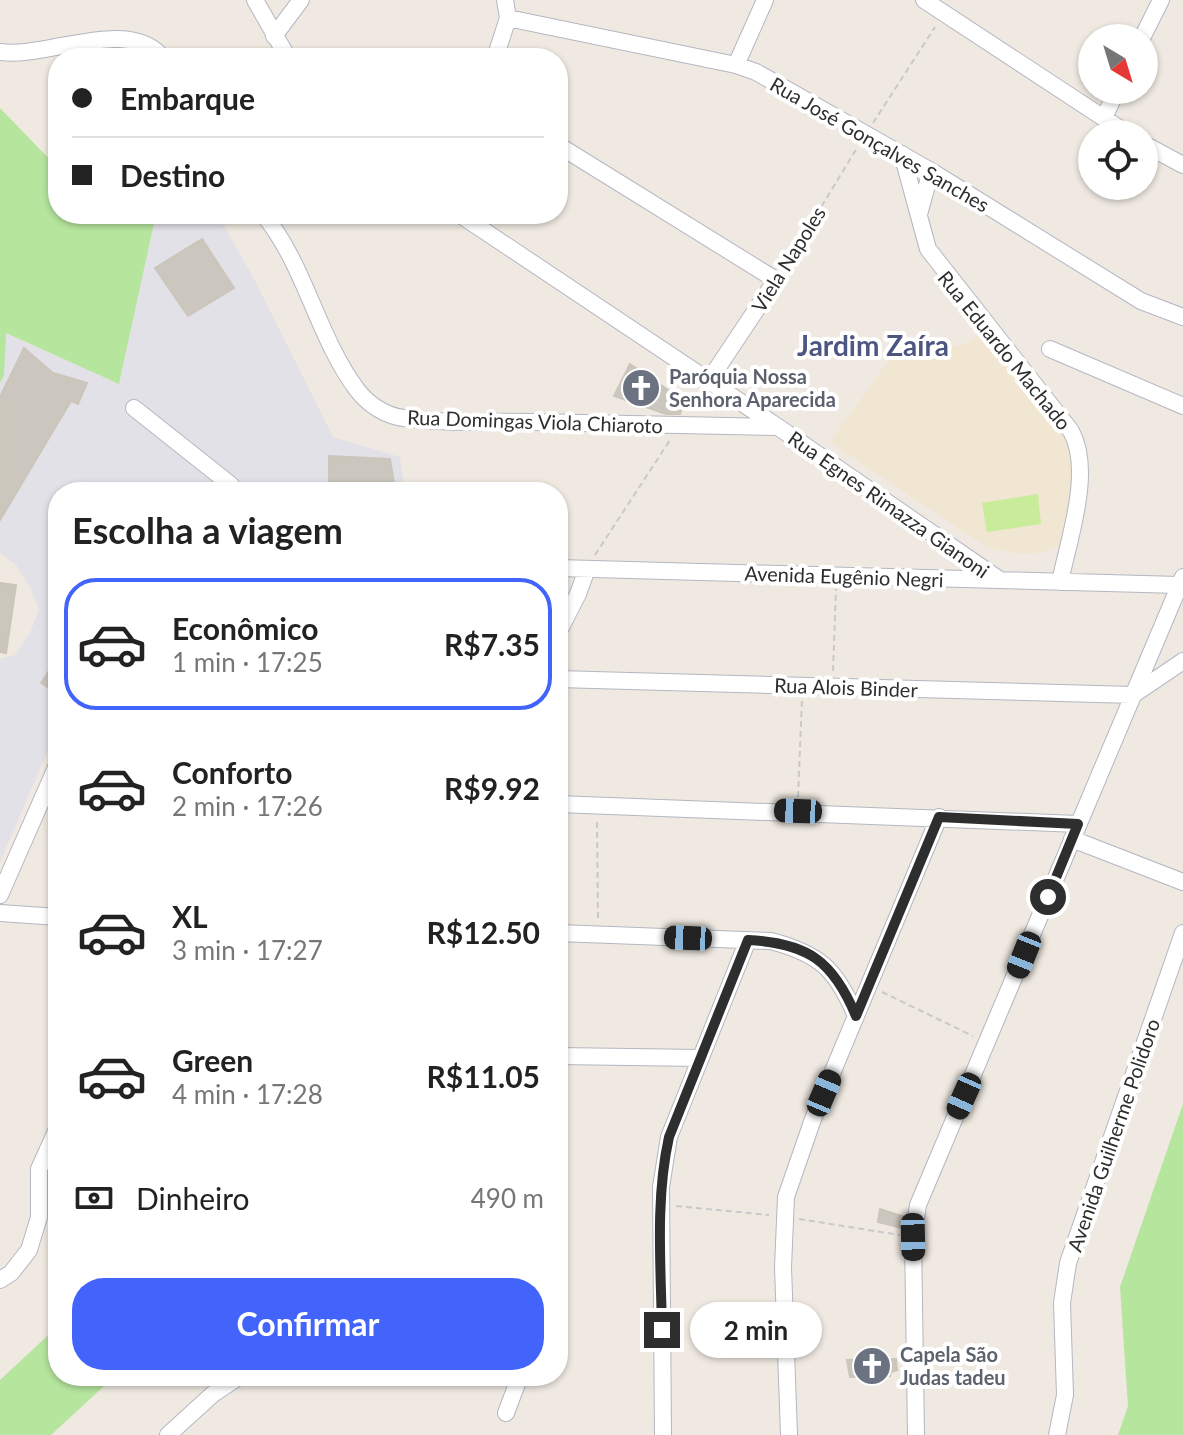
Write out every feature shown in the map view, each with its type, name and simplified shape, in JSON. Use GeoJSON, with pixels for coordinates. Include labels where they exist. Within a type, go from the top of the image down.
{"type":"FeatureCollection","features":[{"type":"Feature","properties":{"kind":"street"},"geometry":{"type":"LineString","coordinates":[[255,0],[282,48]]}},
{"type":"Feature","properties":{"kind":"street"},"geometry":{"type":"LineString","coordinates":[[274,36],[301,0]]}},
{"type":"Feature","properties":{"kind":"street"},"geometry":{"type":"LineString","coordinates":[[498,48],[508,18],[505,0]]}},
{"type":"Feature","properties":{"kind":"street"},"geometry":{"type":"LineString","coordinates":[[736,65],[765,0]]}},
{"type":"Feature","properties":{"kind":"street"},"geometry":{"type":"LineString","coordinates":[[924,0],[1107,120]]}},
{"type":"Feature","properties":{"kind":"street"},"geometry":{"type":"LineString","coordinates":[[1149,24],[1161,0]]}},
{"type":"Feature","properties":{"kind":"street","name":"Rua José Gonçalves Sanches"},"geometry":{"type":"LineString","coordinates":[[508,18],[736,65],[784,86],[931,171],[1141,301],[1183,317]]}},
{"type":"Feature","properties":{"kind":"street"},"geometry":{"type":"LineString","coordinates":[[0,52],[16,53],[77,43],[127,40],[153,48]]}},
{"type":"Feature","properties":{"kind":"street"},"geometry":{"type":"LineString","coordinates":[[1104,118],[1110,104]]}},
{"type":"Feature","properties":{"kind":"street"},"geometry":{"type":"LineString","coordinates":[[568,151],[776,280]]}},
{"type":"Feature","properties":{"kind":"street"},"geometry":{"type":"LineString","coordinates":[[1158,152],[1183,165]]}},
{"type":"Feature","properties":{"kind":"street","name":"Rua Eduardo Machado"},"geometry":{"type":"LineString","coordinates":[[902,154],[928,249],[1079,446],[1080,482],[1060,582]]}},
{"type":"Feature","properties":{"kind":"street"},"geometry":{"type":"LineString","coordinates":[[919,214],[931,171]]}},
{"type":"Feature","properties":{"kind":"street","name":"Rua Domingas Viola Chiaroto"},"geometry":{"type":"LineString","coordinates":[[271,224],[297,268],[346,371],[359,392],[387,414],[417,419],[778,427]]}},
{"type":"Feature","properties":{"kind":"street","name":"Rua Egnes Rimazza Gianoni"},"geometry":{"type":"LineString","coordinates":[[474,224],[1000,580]]}},
{"type":"Feature","properties":{"kind":"street","name":"Viela Napoles"},"geometry":{"type":"LineString","coordinates":[[708,382],[776,280]]}},
{"type":"Feature","properties":{"kind":"street"},"geometry":{"type":"LineString","coordinates":[[1050,349],[1183,406]]}},
{"type":"Feature","properties":{"kind":"street"},"geometry":{"type":"LineString","coordinates":[[134,408],[227,482]]}},
{"type":"Feature","properties":{"kind":"street","name":"Avenida Eugênio Negri"},"geometry":{"type":"LineString","coordinates":[[568,568],[1180,587]]}},
{"type":"Feature","properties":{"kind":"street"},"geometry":{"type":"LineString","coordinates":[[568,614],[587,569]]}},
{"type":"Feature","properties":{"kind":"street"},"geometry":{"type":"LineString","coordinates":[[916,1435],[913,1237],[918,1205],[1180,587]]}},
{"type":"Feature","properties":{"kind":"street"},"geometry":{"type":"LineString","coordinates":[[1133,695],[1181,668]]}},
{"type":"Feature","properties":{"kind":"street","name":"Rua Alois Binder"},"geometry":{"type":"LineString","coordinates":[[568,679],[1133,695]]}},
{"type":"Feature","properties":{"kind":"street"},"geometry":{"type":"LineString","coordinates":[[1,892],[48,799]]}},
{"type":"Feature","properties":{"kind":"street"},"geometry":{"type":"LineString","coordinates":[[568,804],[939,817],[1075,831],[1183,882]]}},
{"type":"Feature","properties":{"kind":"street"},"geometry":{"type":"LineString","coordinates":[[789,1435],[784,1217],[797,1161],[939,817]]}},
{"type":"Feature","properties":{"kind":"street"},"geometry":{"type":"LineString","coordinates":[[0,913],[48,916]]}},
{"type":"Feature","properties":{"kind":"street"},"geometry":{"type":"LineString","coordinates":[[568,933],[783,944],[818,957],[844,988],[856,1016]]}},
{"type":"Feature","properties":{"kind":"street","name":"Avenida Guilherme Polidoro"},"geometry":{"type":"LineString","coordinates":[[1057,1435],[1065,1395],[1062,1303],[1068,1263],[1178,966],[1183,933]]}},
{"type":"Feature","properties":{"kind":"street"},"geometry":{"type":"LineString","coordinates":[[663,1435],[661,1205],[664,1160],[669,1137],[748,940]]}},
{"type":"Feature","properties":{"kind":"street"},"geometry":{"type":"LineString","coordinates":[[568,1056],[701,1058]]}},
{"type":"Feature","properties":{"kind":"street"},"geometry":{"type":"LineString","coordinates":[[0,1280],[11,1273],[29,1250],[39,1217],[39,1169],[48,1149]]}},
{"type":"Feature","properties":{"kind":"street"},"geometry":{"type":"LineString","coordinates":[[168,1435],[225,1386]]}},
{"type":"Feature","properties":{"kind":"street"},"geometry":{"type":"LineString","coordinates":[[506,1413],[516,1386]]}},
{"type":"Feature","properties":{"kind":"path","name":"Viela Napoles"},"geometry":{"type":"LineString","coordinates":[[776,280],[944,13]]}},
{"type":"Feature","properties":{"kind":"path"},"geometry":{"type":"LineString","coordinates":[[587,569],[679,425]]}},
{"type":"Feature","properties":{"kind":"path"},"geometry":{"type":"LineString","coordinates":[[832,686],[837,576]]}},
{"type":"Feature","properties":{"kind":"path"},"geometry":{"type":"LineString","coordinates":[[798,811],[802,686]]}},
{"type":"Feature","properties":{"kind":"path"},"geometry":{"type":"LineString","coordinates":[[597,805],[598,934]]}},
{"type":"Feature","properties":{"kind":"path"},"geometry":{"type":"LineString","coordinates":[[870,986],[988,1042]]}},
{"type":"Feature","properties":{"kind":"path"},"geometry":{"type":"LineString","coordinates":[[661,1205],[784,1217],[913,1237]]}},
{"type":"Feature","properties":{"kind":"shaded area"},"geometry":{"type":"Polygon","coordinates":[[[154,224],[223,224],[252,275],[333,437],[400,457],[404,482],[48,482],[48,750],[0,862],[0,659],[15,655],[30,633],[39,609],[16,565],[0,553],[0,383],[4,375],[5,333],[119,384],[154,224]]]}},
{"type":"Feature","properties":{"kind":"shaded area"},"geometry":{"type":"Polygon","coordinates":[[[980,333],[1045,405],[1077,449],[1077,478],[1061,545],[1041,553],[1022,554],[988,548],[830,442],[895,352],[916,345],[962,346],[980,333]]]}},
{"type":"Feature","properties":{"kind":"green space"},"geometry":{"type":"Polygon","coordinates":[[[0,108],[48,158],[48,224],[154,224],[119,384],[6,333],[4,375],[0,383],[0,108]]]}},
{"type":"Feature","properties":{"kind":"green space"},"geometry":{"type":"Polygon","coordinates":[[[1038,494],[1041,524],[987,532],[982,503],[1038,494]]]}},
{"type":"Feature","properties":{"kind":"green space"},"geometry":{"type":"Polygon","coordinates":[[[1183,1104],[1183,1435],[1118,1435],[1128,1406],[1120,1287],[1183,1104]]]}},
{"type":"Feature","properties":{"kind":"green space"},"geometry":{"type":"Polygon","coordinates":[[[48,1335],[48,1386],[104,1386],[51,1435],[0,1435],[0,1380],[48,1335]]]}},
{"type":"Feature","properties":{"kind":"building"},"geometry":{"type":"Polygon","coordinates":[[[202,239],[234,288],[188,316],[155,268],[202,239]]]}},
{"type":"Feature","properties":{"kind":"building"},"geometry":{"type":"Polygon","coordinates":[[[24,348],[53,373],[87,383],[78,404],[71,401],[0,520],[0,397],[24,348]]]}},
{"type":"Feature","properties":{"kind":"building","name":"Paróquia Nossa Senhora Aparecida"},"geometry":{"type":"Polygon","coordinates":[[[630,364],[684,401],[680,414],[666,414],[614,396],[630,364]]]}},
{"type":"Feature","properties":{"kind":"building"},"geometry":{"type":"Polygon","coordinates":[[[329,456],[390,459],[394,482],[329,482],[329,456]]]}},
{"type":"Feature","properties":{"kind":"building"},"geometry":{"type":"Polygon","coordinates":[[[0,583],[16,585],[6,653],[0,652],[0,583]]]}},
{"type":"Feature","properties":{"kind":"building"},"geometry":{"type":"Polygon","coordinates":[[[48,672],[48,688],[41,683],[48,672]]]}},
{"type":"Feature","properties":{"kind":"building"},"geometry":{"type":"Polygon","coordinates":[[[880,1209],[904,1217],[902,1228],[878,1222],[880,1209]]]}},
{"type":"Feature","properties":{"kind":"building","name":"Capela São Judas tadeu"},"geometry":{"type":"Polygon","coordinates":[[[896,1359],[897,1370],[890,1376],[850,1377],[847,1360],[896,1359]]]}},
{"type":"Feature","properties":{"kind":"place","name":"Paróquia Nossa Senhora Aparecida"},"geometry":{"type":"Point","coordinates":[641,388]}},
{"type":"Feature","properties":{"kind":"place","name":"Capela São Judas tadeu"},"geometry":{"type":"Point","coordinates":[872,1366]}},
{"type":"Feature","properties":{"kind":"district","name":"Jardim Zaíra"},"geometry":{"type":"Point","coordinates":[873,345]}},
{"type":"Feature","properties":{"kind":"route"},"geometry":{"type":"LineString","coordinates":[[662,1330],[661,1187],[669,1137],[748,940],[771,941],[818,957],[844,988],[856,1016],[939,817],[1078,824],[1048,897]]}}]}
